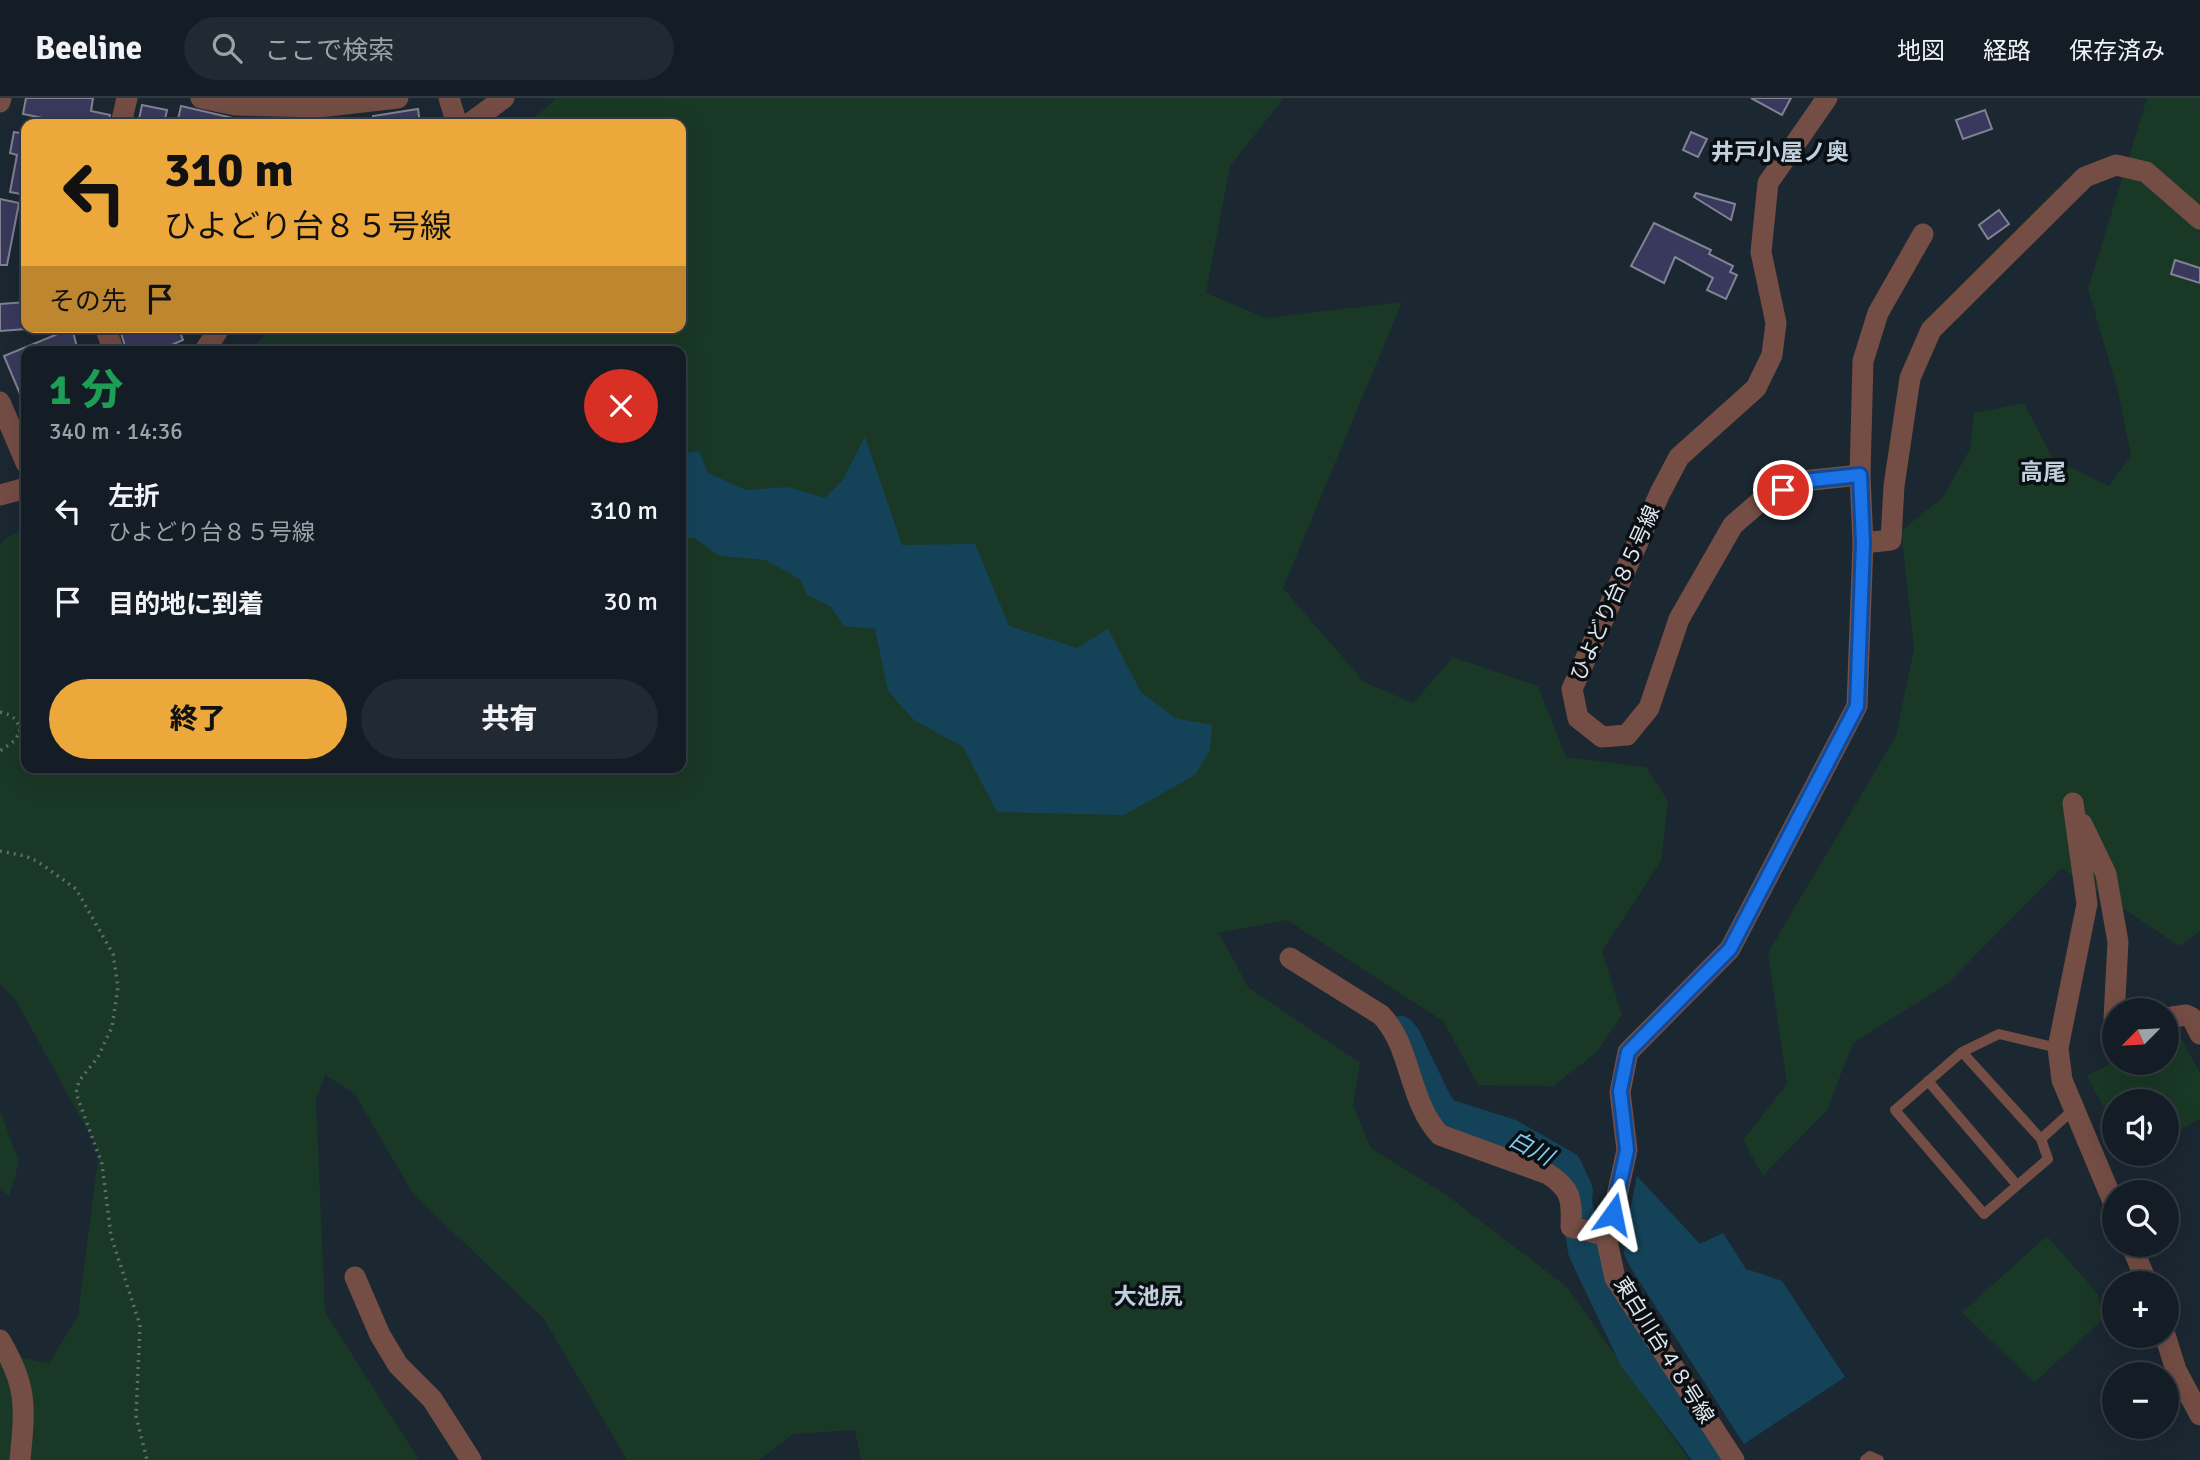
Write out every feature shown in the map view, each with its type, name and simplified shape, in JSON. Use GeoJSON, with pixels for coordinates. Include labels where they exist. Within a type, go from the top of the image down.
{"type":"FeatureCollection","features":[{"type":"Feature","properties":{"kind":"street"},"geometry":{"type":"LineString","coordinates":[[122,119],[127,98]]}},
{"type":"Feature","properties":{"kind":"street"},"geometry":{"type":"LineString","coordinates":[[201,98],[233,115],[398,98]]}},
{"type":"Feature","properties":{"kind":"street"},"geometry":{"type":"LineString","coordinates":[[449,98],[455,119]]}},
{"type":"Feature","properties":{"kind":"street"},"geometry":{"type":"LineString","coordinates":[[476,119],[504,98]]}},
{"type":"Feature","properties":{"kind":"street","name":"ひよどり台８５号線"},"geometry":{"type":"LineString","coordinates":[[1827,98],[1768,184],[1761,252],[1776,323],[1772,355],[1756,388],[1679,457],[1660,493],[1572,690],[1578,719],[1602,737],[1627,735],[1649,708],[1679,619],[1733,525],[1743,516],[1763,499],[1803,481],[1860,475]]}},
{"type":"Feature","properties":{"kind":"street"},"geometry":{"type":"LineString","coordinates":[[1863,543],[1891,540],[1894,486],[1910,378],[1931,330],[2085,177],[2116,165],[2146,172],[2200,219]]}},
{"type":"Feature","properties":{"kind":"street","name":"東白川台４８号線"},"geometry":{"type":"LineString","coordinates":[[1734,1460],[1615,1278],[1608,1236],[1627,1150],[1620,1091],[1628,1052],[1730,949],[1857,706],[1863,543],[1860,475],[1863,361],[1878,313],[1923,234]]}},
{"type":"Feature","properties":{"kind":"street"},"geometry":{"type":"LineString","coordinates":[[0,402],[21,451]]}},
{"type":"Feature","properties":{"kind":"street"},"geometry":{"type":"LineString","coordinates":[[0,495],[21,489]]}},
{"type":"Feature","properties":{"kind":"street"},"geometry":{"type":"LineString","coordinates":[[2104,1180],[2062,1080],[2058,1048],[2087,904],[2073,803],[2106,874],[2118,942],[2115,998]]}},
{"type":"Feature","properties":{"kind":"street"},"geometry":{"type":"LineString","coordinates":[[1290,958],[1388,1021],[1427,1122],[1440,1135],[1548,1174],[1561,1182],[1572,1201],[1570,1227],[1608,1236]]}},
{"type":"Feature","properties":{"kind":"street"},"geometry":{"type":"LineString","coordinates":[[2179,1016],[2192,1018],[2200,1034]]}},
{"type":"Feature","properties":{"kind":"street"},"geometry":{"type":"LineString","coordinates":[[355,1277],[380,1335],[398,1365],[432,1399],[471,1460]]}},
{"type":"Feature","properties":{"kind":"street"},"geometry":{"type":"LineString","coordinates":[[0,1340],[14,1365],[22,1392],[24,1415],[20,1460]]}},
{"type":"Feature","properties":{"kind":"street"},"geometry":{"type":"LineString","coordinates":[[2169,1348],[2176,1370],[2200,1415]]}},
{"type":"Feature","properties":{"kind":"lane"},"geometry":{"type":"LineString","coordinates":[[1962,1052],[2041,1139],[2048,1159],[1984,1214],[1895,1110],[1962,1052],[1999,1034],[2058,1048]]}},
{"type":"Feature","properties":{"kind":"lane"},"geometry":{"type":"LineString","coordinates":[[1928,1081],[2017,1185]]}},
{"type":"Feature","properties":{"kind":"lane"},"geometry":{"type":"LineString","coordinates":[[2041,1139],[2074,1109]]}},
{"type":"Feature","properties":{"kind":"lane"},"geometry":{"type":"LineString","coordinates":[[1865,1460],[1870,1456],[1879,1460]]}},
{"type":"Feature","properties":{"kind":"path"},"geometry":{"type":"LineString","coordinates":[[0,712],[12,715],[19,722],[20,732],[14,741],[0,751]]}},
{"type":"Feature","properties":{"kind":"path"},"geometry":{"type":"LineString","coordinates":[[0,851],[37,861],[76,889],[113,954],[118,987],[112,1027],[98,1057],[79,1082],[76,1093],[103,1164],[111,1236],[140,1325],[136,1416],[147,1460]]}},
{"type":"Feature","properties":{"kind":"green space"},"geometry":{"type":"Polygon","coordinates":[[[556,98],[1284,98],[1230,166],[1206,293],[1266,318],[1402,302],[1283,588],[1364,682],[1413,703],[1453,657],[1538,686],[1566,757],[1646,767],[1668,801],[1661,861],[1602,951],[1622,1015],[1596,1053],[1553,1086],[1478,1085],[1443,1021],[1287,920],[1219,933],[1248,987],[1360,1063],[1353,1105],[1371,1148],[1448,1196],[1567,1287],[1689,1460],[861,1460],[855,1430],[794,1434],[759,1460],[627,1460],[544,1319],[413,1194],[355,1094],[325,1075],[316,1100],[325,1312],[419,1460],[0,1460],[0,1354],[49,1363],[78,1316],[99,1151],[18,1004],[0,983],[0,545],[6,538],[21,530],[21,773],[686,773],[686,346],[255,346],[267,333],[686,333],[686,119],[533,119],[556,98]]]}},
{"type":"Feature","properties":{"kind":"green space"},"geometry":{"type":"Polygon","coordinates":[[[2147,98],[2200,98],[2200,931],[2179,946],[2062,868],[1947,984],[1853,1043],[1827,1110],[1763,1176],[1743,1140],[1787,1084],[1768,953],[1896,736],[1914,649],[1901,531],[1943,497],[1970,449],[1974,413],[2024,403],[2053,459],[2109,486],[2131,455],[2118,392],[2088,289],[2147,98]]]}},
{"type":"Feature","properties":{"kind":"green space"},"geometry":{"type":"Polygon","coordinates":[[[2179,1034],[2200,1073],[2200,1119],[2179,1130],[2179,1089],[2102,1089],[2102,1104],[2087,1076],[2102,1068],[2102,1075],[2179,1075],[2179,1034]]]}},
{"type":"Feature","properties":{"kind":"green space"},"geometry":{"type":"Polygon","coordinates":[[[0,1110],[19,1163],[9,1196],[0,1188],[0,1110]]]}},
{"type":"Feature","properties":{"kind":"green space"},"geometry":{"type":"Polygon","coordinates":[[[2047,1236],[2098,1294],[2102,1320],[2034,1383],[1962,1312],[2047,1236]]]}},
{"type":"Feature","properties":{"kind":"water"},"geometry":{"type":"Polygon","coordinates":[[[865,437],[902,545],[975,544],[1009,626],[1077,648],[1108,629],[1141,692],[1175,718],[1212,725],[1210,750],[1195,775],[1124,815],[997,812],[963,747],[914,720],[888,691],[875,629],[844,626],[830,606],[807,595],[801,580],[766,560],[720,556],[694,538],[686,538],[686,452],[699,451],[708,473],[746,490],[788,487],[825,498],[842,481],[865,437]]]}},
{"type":"Feature","properties":{"kind":"water"},"geometry":{"type":"Polygon","coordinates":[[[1637,1176],[1700,1244],[1723,1233],[1746,1269],[1782,1281],[1845,1377],[1744,1444],[1624,1254],[1637,1176]]]}},
{"type":"Feature","properties":{"kind":"building"},"geometry":{"type":"Polygon","coordinates":[[[26,98],[93,98],[91,111],[110,115],[109,119],[47,119],[23,114],[26,98]]]}},
{"type":"Feature","properties":{"kind":"building"},"geometry":{"type":"Polygon","coordinates":[[[1751,98],[1791,98],[1782,115],[1751,98]]]}},
{"type":"Feature","properties":{"kind":"building"},"geometry":{"type":"Polygon","coordinates":[[[142,105],[167,110],[165,119],[139,119],[142,105]]]}},
{"type":"Feature","properties":{"kind":"building"},"geometry":{"type":"Polygon","coordinates":[[[181,106],[233,118],[233,119],[178,119],[181,106]]]}},
{"type":"Feature","properties":{"kind":"building"},"geometry":{"type":"Polygon","coordinates":[[[418,109],[419,119],[373,119],[373,116],[418,109]]]}},
{"type":"Feature","properties":{"kind":"building"},"geometry":{"type":"Polygon","coordinates":[[[1985,110],[1992,129],[1963,139],[1956,120],[1985,110]]]}},
{"type":"Feature","properties":{"kind":"building"},"geometry":{"type":"Polygon","coordinates":[[[14,132],[21,133],[21,194],[10,192],[17,155],[10,153],[14,132]]]}},
{"type":"Feature","properties":{"kind":"building"},"geometry":{"type":"Polygon","coordinates":[[[1691,132],[1707,139],[1698,157],[1683,150],[1691,132]]]}},
{"type":"Feature","properties":{"kind":"building"},"geometry":{"type":"Polygon","coordinates":[[[1696,193],[1735,204],[1731,220],[1694,197],[1696,193]]]}},
{"type":"Feature","properties":{"kind":"building"},"geometry":{"type":"Polygon","coordinates":[[[0,199],[19,203],[7,265],[0,265],[0,199]]]}},
{"type":"Feature","properties":{"kind":"building"},"geometry":{"type":"Polygon","coordinates":[[[1999,210],[2009,224],[1988,239],[1979,225],[1999,210]]]}},
{"type":"Feature","properties":{"kind":"building"},"geometry":{"type":"Polygon","coordinates":[[[1654,223],[1711,250],[1709,254],[1733,266],[1730,272],[1737,275],[1726,299],[1707,290],[1713,278],[1675,257],[1664,283],[1631,266],[1654,223]]]}},
{"type":"Feature","properties":{"kind":"building"},"geometry":{"type":"Polygon","coordinates":[[[2175,260],[2200,268],[2200,283],[2171,274],[2175,260]]]}},
{"type":"Feature","properties":{"kind":"building"},"geometry":{"type":"Polygon","coordinates":[[[21,302],[21,329],[0,331],[0,304],[21,302]]]}},
{"type":"Feature","properties":{"kind":"building"},"geometry":{"type":"Polygon","coordinates":[[[60,333],[73,333],[77,346],[28,346],[60,333]]]}},
{"type":"Feature","properties":{"kind":"building"},"geometry":{"type":"Polygon","coordinates":[[[121,333],[180,333],[183,340],[169,346],[125,346],[121,333]]]}},
{"type":"Feature","properties":{"kind":"building"},"geometry":{"type":"Polygon","coordinates":[[[21,349],[21,396],[4,356],[21,349]]]}},
{"type":"Feature","properties":{"kind":"waterway","name":"白川"},"geometry":{"type":"LineString","coordinates":[[1400,1032],[1444,1114],[1510,1135],[1566,1167],[1577,1191],[1576,1201],[1584,1251],[1635,1358],[1712,1460]]}},
{"type":"Feature","properties":{"kind":"district","name":"井戸小屋ノ奥"},"geometry":{"type":"Point","coordinates":[1780,152]}},
{"type":"Feature","properties":{"kind":"district","name":"高尾"},"geometry":{"type":"Point","coordinates":[2043,472]}},
{"type":"Feature","properties":{"kind":"district","name":"大池尻"},"geometry":{"type":"Point","coordinates":[1148,1296]}},
{"type":"Feature","properties":{"kind":"route"},"geometry":{"type":"LineString","coordinates":[[1613,1214],[1627,1150],[1620,1091],[1628,1052],[1730,949],[1857,706],[1863,543],[1860,475],[1803,481],[1783,490]]}}]}
